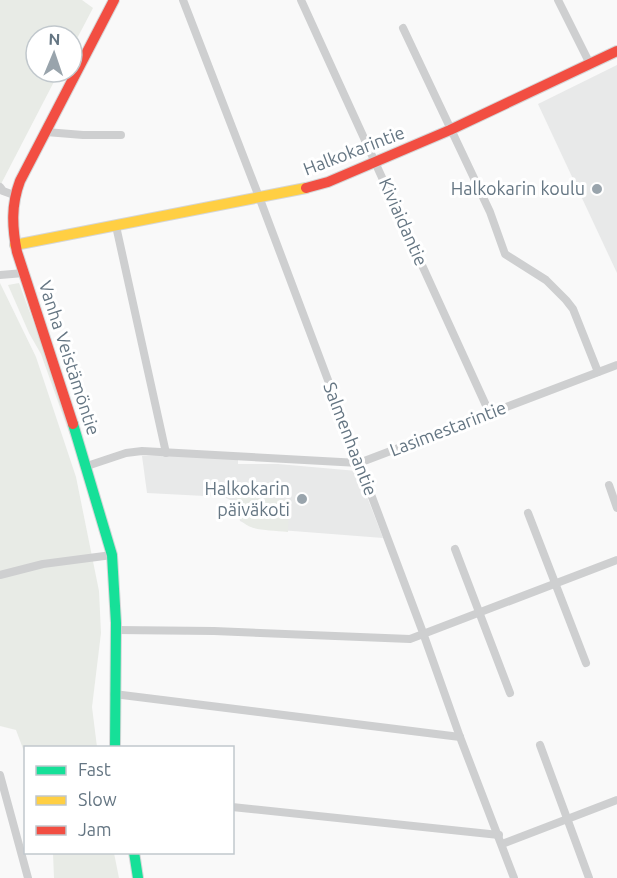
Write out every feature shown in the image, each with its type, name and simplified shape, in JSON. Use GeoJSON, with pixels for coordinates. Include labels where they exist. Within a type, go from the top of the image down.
{"type":"FeatureCollection","features":[{"type":"Feature","properties":{"kind":"street","name":"Vanha Veistämöntie"},"geometry":{"type":"LineString","coordinates":[[114,0],[14,195],[11,216],[15,245],[87,466],[112,555],[116,591],[115,746]]}},
{"type":"Feature","properties":{"kind":"street","name":"Salmenhaantie"},"geometry":{"type":"LineString","coordinates":[[183,0],[514,878]]}},
{"type":"Feature","properties":{"kind":"street","name":"Kiviaidantie"},"geometry":{"type":"LineString","coordinates":[[301,0],[489,412]]}},
{"type":"Feature","properties":{"kind":"street"},"geometry":{"type":"LineString","coordinates":[[558,0],[590,64]]}},
{"type":"Feature","properties":{"kind":"street"},"geometry":{"type":"LineString","coordinates":[[403,28],[490,212],[505,254],[546,280],[566,300],[573,309],[598,372]]}},
{"type":"Feature","properties":{"kind":"street","name":"Halkokarintie"},"geometry":{"type":"LineString","coordinates":[[15,245],[309,187],[375,163],[450,130],[617,51]]}},
{"type":"Feature","properties":{"kind":"street"},"geometry":{"type":"LineString","coordinates":[[46,132],[121,135]]}},
{"type":"Feature","properties":{"kind":"street"},"geometry":{"type":"LineString","coordinates":[[0,187],[3,191],[14,195]]}},
{"type":"Feature","properties":{"kind":"street"},"geometry":{"type":"LineString","coordinates":[[116,226],[166,453]]}},
{"type":"Feature","properties":{"kind":"street"},"geometry":{"type":"LineString","coordinates":[[0,276],[24,273]]}},
{"type":"Feature","properties":{"kind":"street","name":"Lasimestarintie"},"geometry":{"type":"LineString","coordinates":[[87,466],[126,453],[142,451],[359,463],[617,365]]}},
{"type":"Feature","properties":{"kind":"street"},"geometry":{"type":"LineString","coordinates":[[609,485],[617,508]]}},
{"type":"Feature","properties":{"kind":"street"},"geometry":{"type":"LineString","coordinates":[[528,513],[586,663]]}},
{"type":"Feature","properties":{"kind":"street"},"geometry":{"type":"LineString","coordinates":[[455,549],[510,693]]}},
{"type":"Feature","properties":{"kind":"street"},"geometry":{"type":"LineString","coordinates":[[0,575],[43,564],[112,555]]}},
{"type":"Feature","properties":{"kind":"street"},"geometry":{"type":"LineString","coordinates":[[116,630],[214,631],[402,640],[424,635],[617,560]]}},
{"type":"Feature","properties":{"kind":"street"},"geometry":{"type":"LineString","coordinates":[[114,694],[460,737]]}},
{"type":"Feature","properties":{"kind":"street"},"geometry":{"type":"LineString","coordinates":[[540,745],[589,878]]}},
{"type":"Feature","properties":{"kind":"street"},"geometry":{"type":"LineString","coordinates":[[0,776],[28,878]]}},
{"type":"Feature","properties":{"kind":"street"},"geometry":{"type":"LineString","coordinates":[[502,844],[617,800]]}},
{"type":"Feature","properties":{"kind":"street"},"geometry":{"type":"LineString","coordinates":[[234,807],[499,835]]}},
{"type":"Feature","properties":{"kind":"street"},"geometry":{"type":"LineString","coordinates":[[134,854],[138,878]]}},
{"type":"Feature","properties":{"kind":"shaded area"},"geometry":{"type":"Polygon","coordinates":[[[0,0],[82,0],[93,8],[84,25],[24,24],[24,84],[53,84],[1,184],[0,191],[0,0]]]}},
{"type":"Feature","properties":{"kind":"shaded area","name":"Halkokarin koulu"},"geometry":{"type":"Polygon","coordinates":[[[617,65],[617,273],[538,104],[617,65]]]}},
{"type":"Feature","properties":{"kind":"shaded area"},"geometry":{"type":"Polygon","coordinates":[[[0,283],[36,357],[76,477],[99,591],[101,633],[92,707],[97,746],[24,746],[24,751],[16,730],[0,726],[0,283]]]}},
{"type":"Feature","properties":{"kind":"shaded area"},"geometry":{"type":"Polygon","coordinates":[[[19,283],[74,441],[72,441],[41,354],[8,285],[19,283]]]}},
{"type":"Feature","properties":{"kind":"shaded area","name":"Halkokarin päiväkoti"},"geometry":{"type":"Polygon","coordinates":[[[142,456],[238,459],[238,464],[278,464],[357,471],[383,538],[254,528],[240,521],[236,503],[224,497],[147,493],[142,456]]]}},
{"type":"Feature","properties":{"kind":"shaded area"},"geometry":{"type":"Polygon","coordinates":[[[236,495],[289,500],[288,532],[258,529],[244,523],[236,507],[236,495]]]}},
{"type":"Feature","properties":{"kind":"shaded area"},"geometry":{"type":"Polygon","coordinates":[[[53,854],[114,854],[119,878],[54,878],[53,854]]]}},
{"type":"Feature","properties":{"kind":"traffic: fast"},"geometry":{"type":"LineString","coordinates":[[73,424],[112,555],[116,623],[115,746]]}},
{"type":"Feature","properties":{"kind":"traffic: fast"},"geometry":{"type":"LineString","coordinates":[[134,854],[138,878]]}},
{"type":"Feature","properties":{"kind":"traffic: slow"},"geometry":{"type":"LineString","coordinates":[[15,245],[306,188]]}},
{"type":"Feature","properties":{"kind":"traffic: jam"},"geometry":{"type":"LineString","coordinates":[[73,424],[17,252],[13,225],[14,207],[20,181],[114,0]]}},
{"type":"Feature","properties":{"kind":"traffic: jam"},"geometry":{"type":"LineString","coordinates":[[306,188],[328,182],[450,130],[617,51]]}},
{"type":"Feature","properties":{"kind":"place","name":"Halkokarin koulu"},"geometry":{"type":"Point","coordinates":[597,189]}},
{"type":"Feature","properties":{"kind":"place","name":"Halkokarin päiväkoti"},"geometry":{"type":"Point","coordinates":[302,499]}}]}
